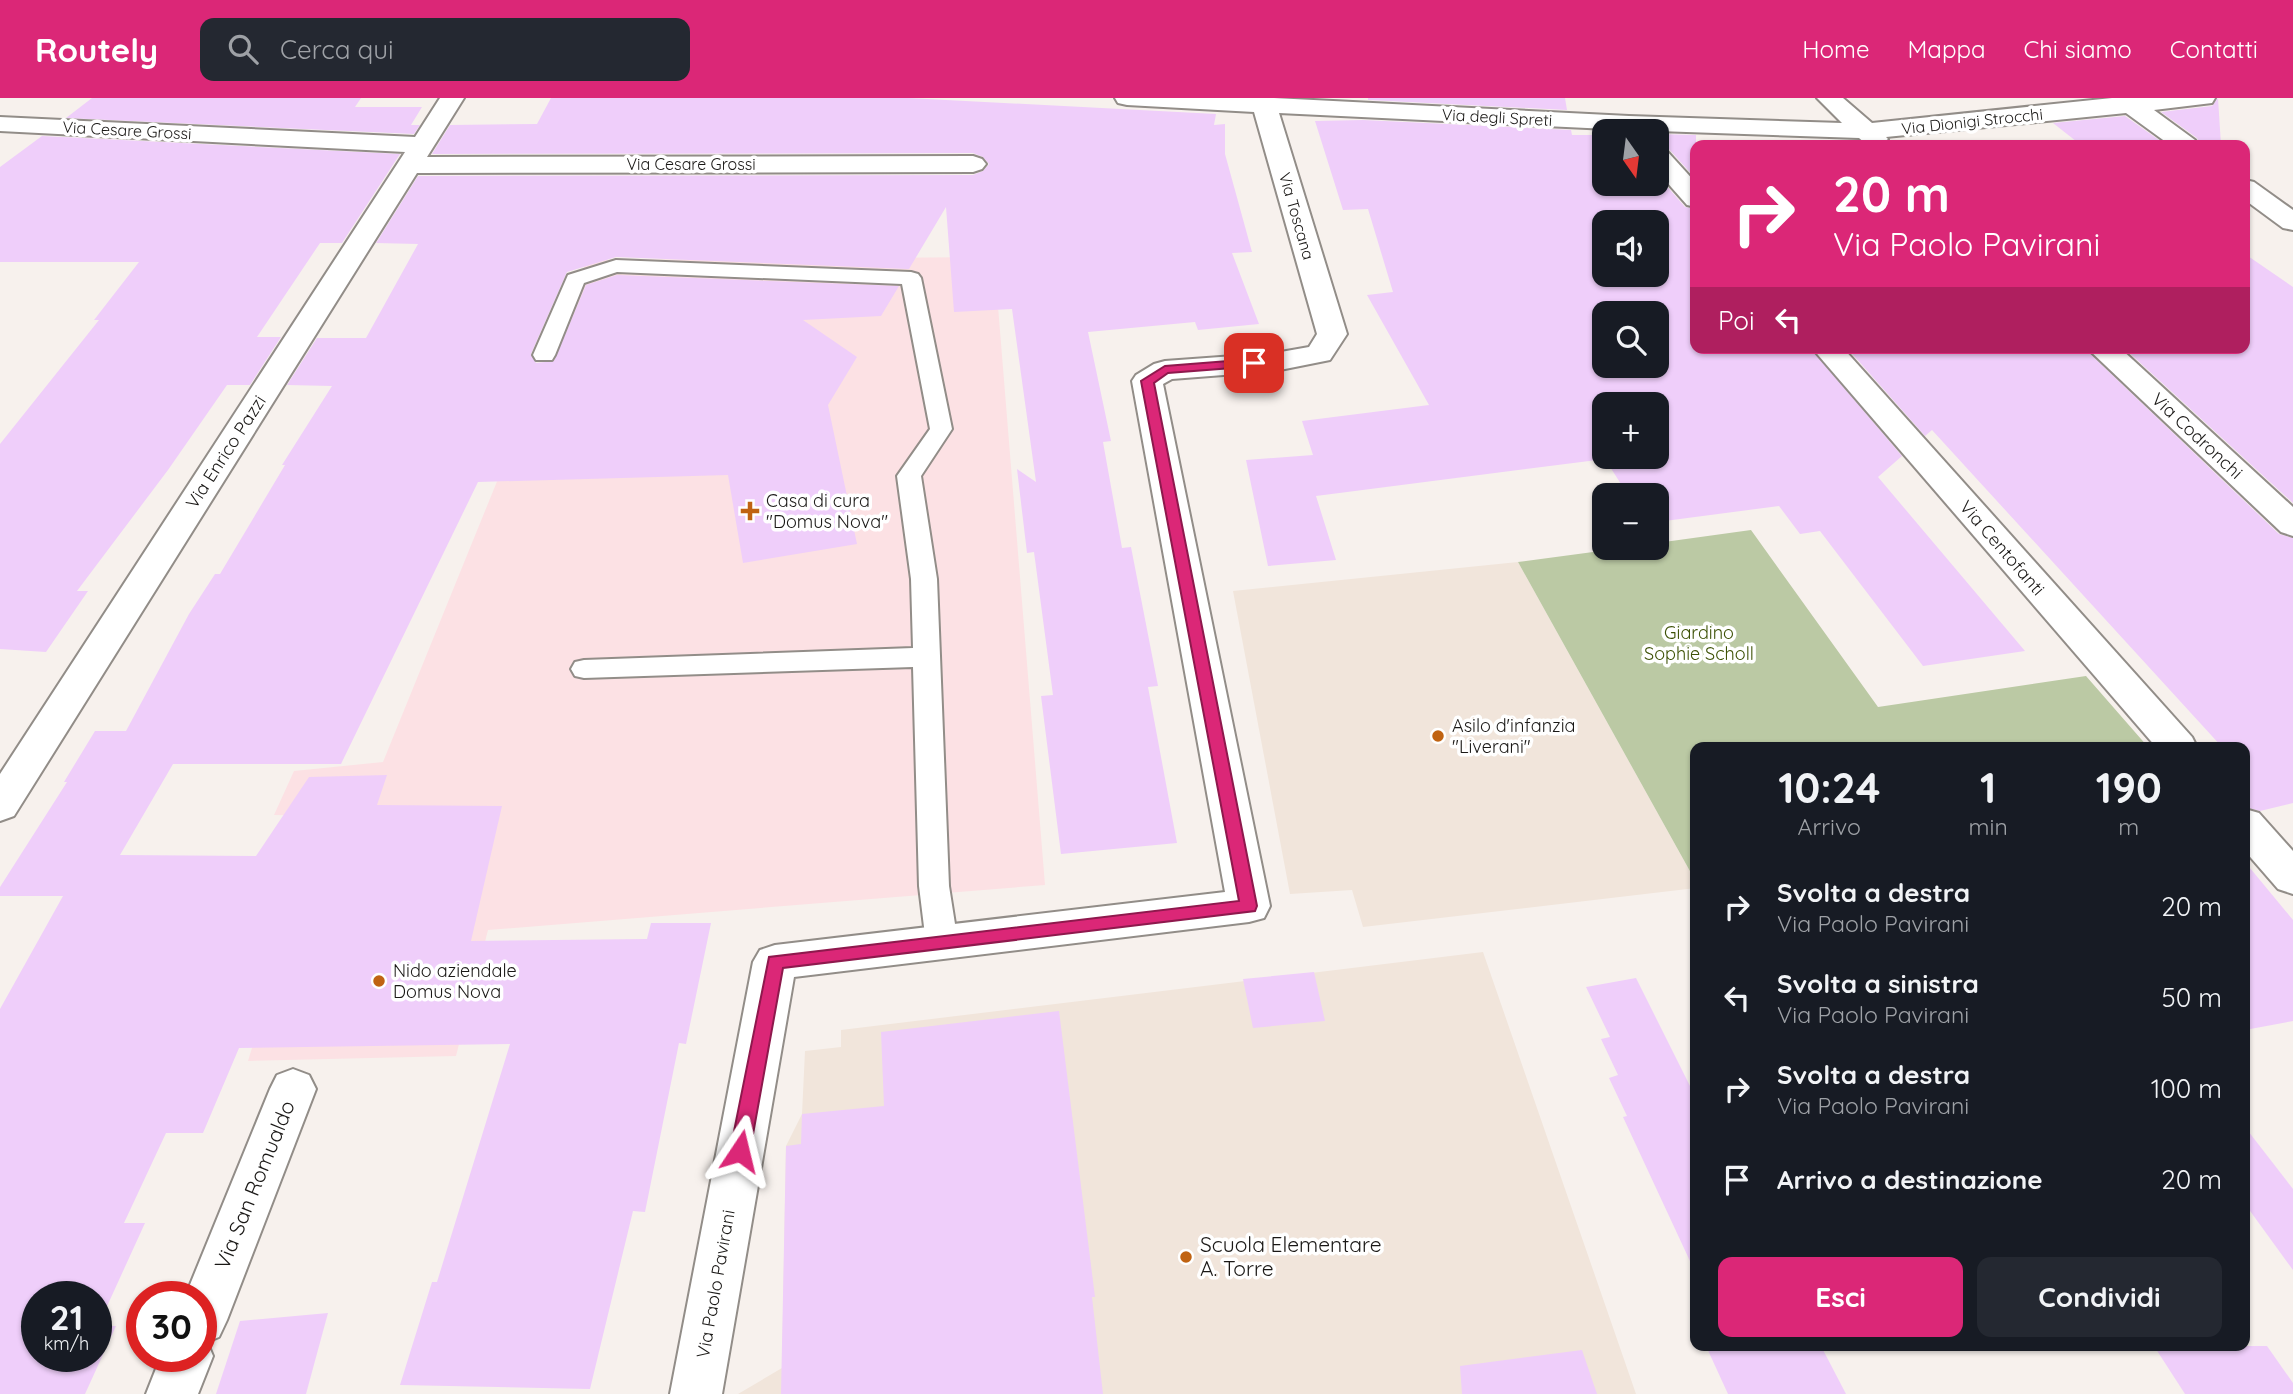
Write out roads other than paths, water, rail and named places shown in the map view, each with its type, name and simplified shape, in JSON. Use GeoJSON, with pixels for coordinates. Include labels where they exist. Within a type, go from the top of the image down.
{"type":"FeatureCollection","features":[{"type":"Feature","properties":{"kind":"street"},"geometry":{"type":"LineString","coordinates":[[0,122],[27,98]]}},
{"type":"Feature","properties":{"kind":"street","name":"Via Enrico Pazzi"},"geometry":{"type":"LineString","coordinates":[[0,806],[452,98]]}},
{"type":"Feature","properties":{"kind":"street","name":"Via degli Spreti"},"geometry":{"type":"LineString","coordinates":[[1127,98],[1263,102],[1592,124]]}},
{"type":"Feature","properties":{"kind":"street"},"geometry":{"type":"LineString","coordinates":[[1608,98],[1626,119]]}},
{"type":"Feature","properties":{"kind":"street"},"geometry":{"type":"LineString","coordinates":[[1829,98],[1874,138]]}},
{"type":"Feature","properties":{"kind":"street","name":"Via Dionigi Strocchi"},"geometry":{"type":"LineString","coordinates":[[1874,138],[2126,102],[2203,98]]}},
{"type":"Feature","properties":{"kind":"street","name":"Via Toscana"},"geometry":{"type":"LineString","coordinates":[[1263,102],[1332,334]]}},
{"type":"Feature","properties":{"kind":"street"},"geometry":{"type":"LineString","coordinates":[[2126,102],[2179,140]]}},
{"type":"Feature","properties":{"kind":"street","name":"Via Cesare Grossi"},"geometry":{"type":"LineString","coordinates":[[0,122],[416,155],[973,164]]}},
{"type":"Feature","properties":{"kind":"street","name":"Via degli Spreti"},"geometry":{"type":"LineString","coordinates":[[1670,129],[1874,138]]}},
{"type":"Feature","properties":{"kind":"street"},"geometry":{"type":"LineString","coordinates":[[1670,170],[1690,192]]}},
{"type":"Feature","properties":{"kind":"street"},"geometry":{"type":"LineString","coordinates":[[2250,192],[2293,222]]}},
{"type":"Feature","properties":{"kind":"street","name":"Via Paolo Pavirani"},"geometry":{"type":"LineString","coordinates":[[696,1394],[775,962],[1249,906],[1147,381],[1165,370],[1275,362],[1319,354],[1332,334]]}},
{"type":"Feature","properties":{"kind":"street","name":"Via Centofanti"},"geometry":{"type":"LineString","coordinates":[[1832,354],[2174,742]]}},
{"type":"Feature","properties":{"kind":"street","name":"Via Codronchi"},"geometry":{"type":"LineString","coordinates":[[2108,354],[2293,525]]}},
{"type":"Feature","properties":{"kind":"street"},"geometry":{"type":"LineString","coordinates":[[2250,830],[2293,878]]}},
{"type":"Feature","properties":{"kind":"street","name":"Via San Romualdo"},"geometry":{"type":"LineString","coordinates":[[217,1281],[293,1089]]}},
{"type":"Feature","properties":{"kind":"street"},"geometry":{"type":"LineString","coordinates":[[172,1394],[181,1372]]}},
{"type":"Feature","properties":{"kind":"lane"},"geometry":{"type":"LineString","coordinates":[[544,355],[575,279],[616,266],[911,278],[941,429],[909,476],[924,579],[934,887],[942,943]]}},
{"type":"Feature","properties":{"kind":"lane"},"geometry":{"type":"LineString","coordinates":[[584,669],[926,657]]}},
{"type":"Feature","properties":{"kind":"place","name":"Casa di cura \"Domus Nova\""},"geometry":{"type":"Point","coordinates":[750,511]}},
{"type":"Feature","properties":{"kind":"place","name":"Asilo d'infanzia \"Liverani\""},"geometry":{"type":"Point","coordinates":[1438,736]}},
{"type":"Feature","properties":{"kind":"place","name":"Nido aziendale Domus Nova"},"geometry":{"type":"Point","coordinates":[379,981]}},
{"type":"Feature","properties":{"kind":"place","name":"Scuola Elementare A. Torre"},"geometry":{"type":"Point","coordinates":[1186,1257]}},
{"type":"Feature","properties":{"kind":"park label","name":"Giardino Sophie Scholl"},"geometry":{"type":"Point","coordinates":[1699,643]}}]}
